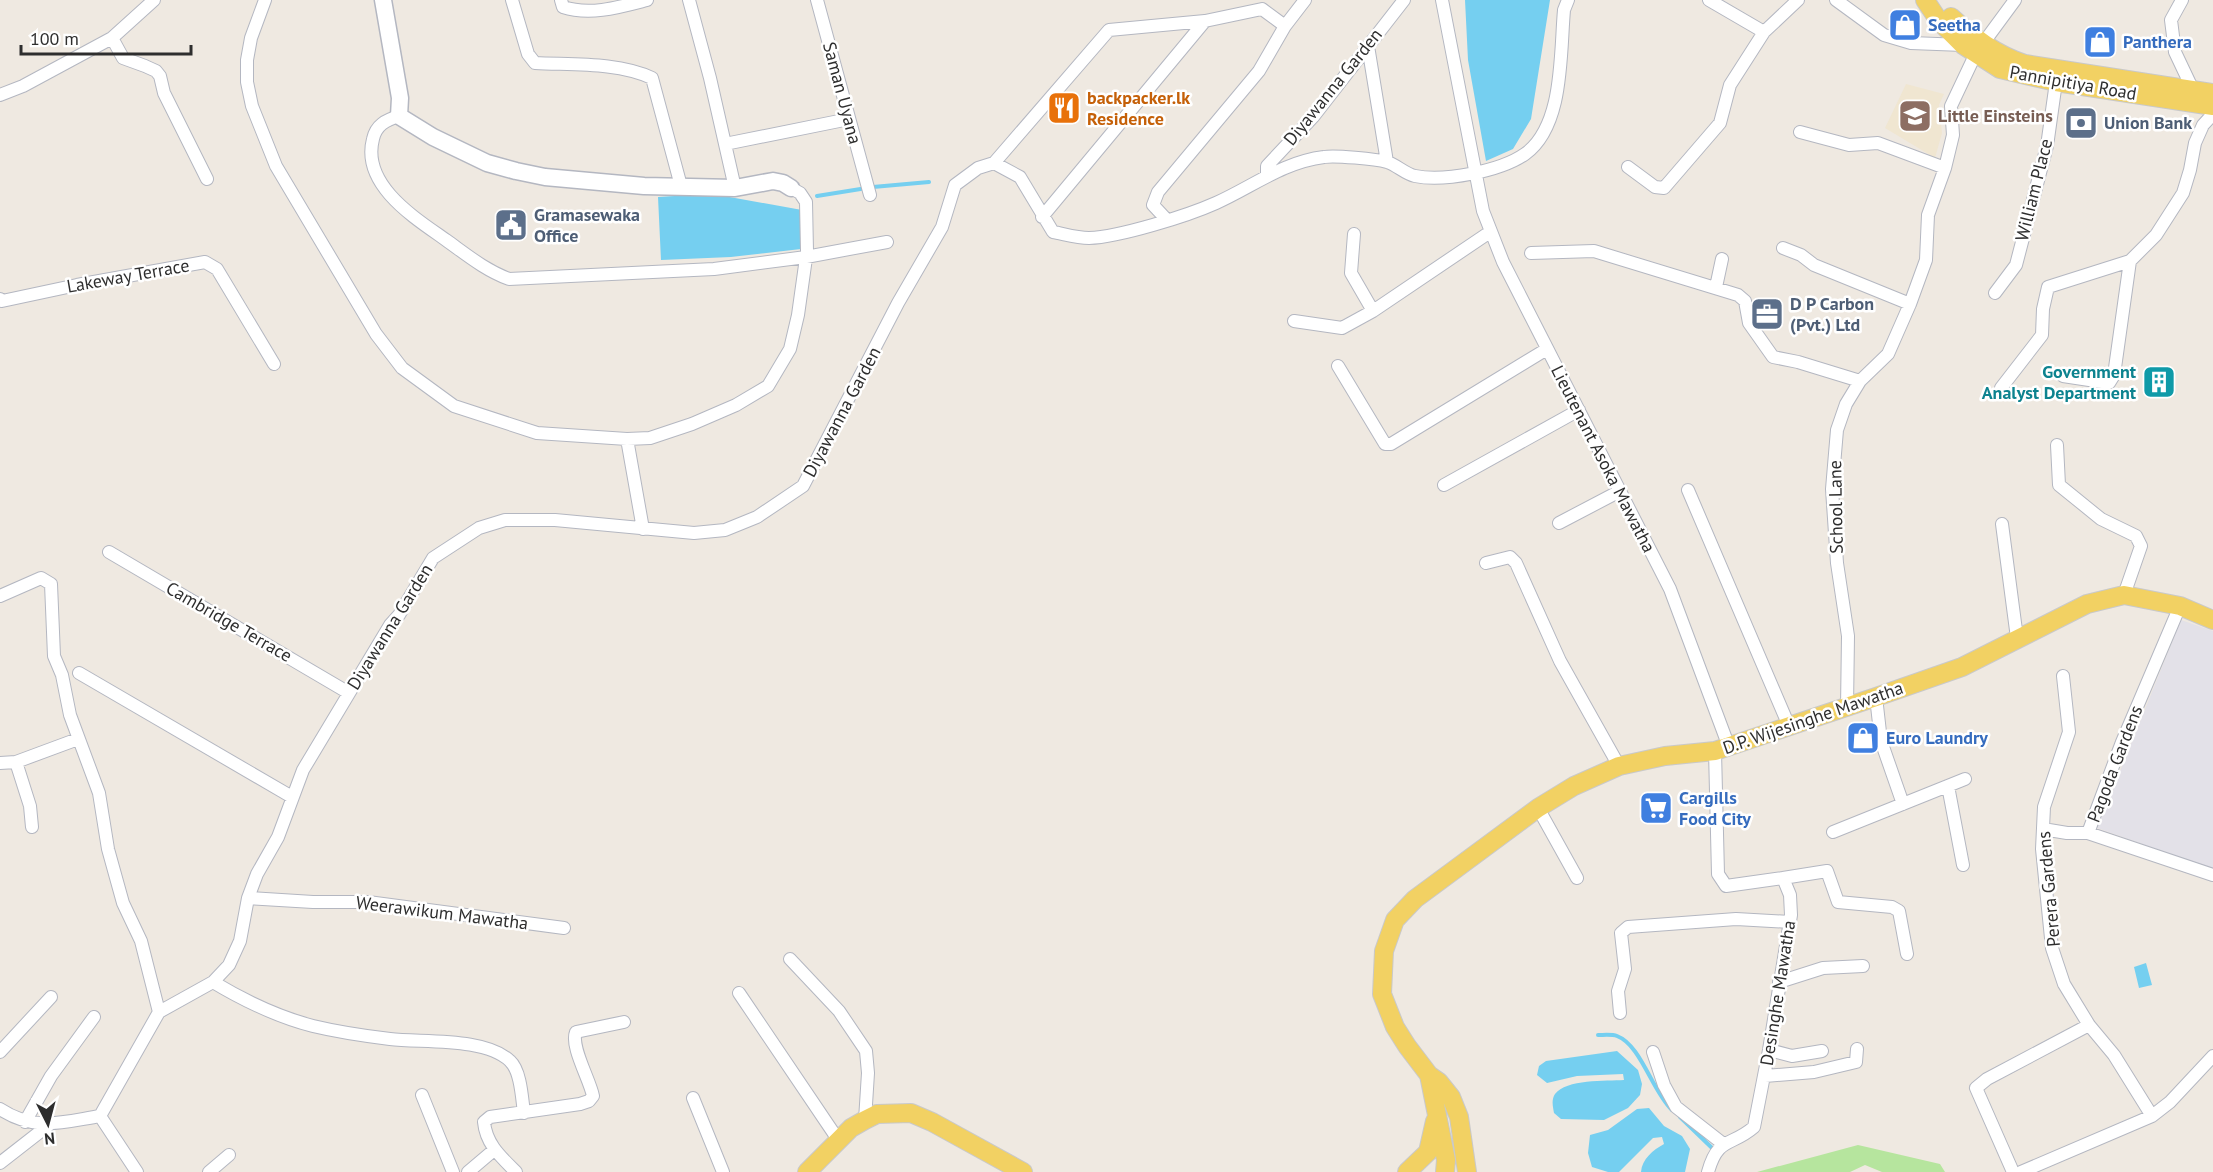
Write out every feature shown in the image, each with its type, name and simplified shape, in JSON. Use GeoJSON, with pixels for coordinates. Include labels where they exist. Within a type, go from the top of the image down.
{"type":"FeatureCollection","features":[{"type":"Feature","properties":{"kind":"main road","name":"Pannipitiya Road"},"geometry":{"type":"LineString","coordinates":[[1925,0],[1939,21],[1973,44],[2004,57],[2025,64],[2191,97],[2213,106]]}},
{"type":"Feature","properties":{"kind":"main road","name":"Pannipitiya Road"},"geometry":{"type":"LineString","coordinates":[[1940,0],[1949,15],[1973,44],[2000,69],[2056,82],[2191,97],[2213,93]]}},
{"type":"Feature","properties":{"kind":"main road","name":"D.P. Wijesinghe Mawatha"},"geometry":{"type":"LineString","coordinates":[[1467,1172],[1459,1117],[1452,1097],[1439,1082],[1429,1075],[1407,1046],[1395,1027],[1382,994],[1384,951],[1395,920],[1415,899],[1538,808],[1574,786],[1619,766],[1665,756],[1722,749],[1876,697],[1962,667],[2087,604],[2124,595],[2180,606],[2213,620]]}},
{"type":"Feature","properties":{"kind":"main road","name":"D.P. Wijesinghe Mawatha"},"geometry":{"type":"LineString","coordinates":[[1429,1075],[1446,1161],[1445,1172]]}},
{"type":"Feature","properties":{"kind":"main road"},"geometry":{"type":"LineString","coordinates":[[807,1172],[851,1128],[865,1120],[877,1114],[911,1113],[932,1122],[1007,1167],[1023,1172]]}},
{"type":"Feature","properties":{"kind":"main road"},"geometry":{"type":"LineString","coordinates":[[1407,1172],[1428,1152],[1436,1113]]}},
{"type":"Feature","properties":{"kind":"main road"},"geometry":{"type":"LineString","coordinates":[[1445,1172],[1458,1168],[1467,1172]]}},
{"type":"Feature","properties":{"kind":"street"},"geometry":{"type":"LineString","coordinates":[[0,95],[23,86],[112,38],[154,0]]}},
{"type":"Feature","properties":{"kind":"street"},"geometry":{"type":"LineString","coordinates":[[265,0],[251,38],[247,60],[247,82],[260,128],[276,166],[376,334],[402,368],[454,406],[537,433],[627,439],[650,438],[692,424],[736,405],[768,386],[790,349],[798,315],[806,257],[806,202],[800,193],[783,183],[773,181],[735,188],[593,183],[516,171],[487,163],[459,151],[399,116],[386,120],[375,132],[371,147],[375,171],[386,191],[405,210],[442,238],[490,272],[509,279],[714,269],[806,257],[887,242]]}},
{"type":"Feature","properties":{"kind":"street"},"geometry":{"type":"LineString","coordinates":[[383,0],[400,98],[399,116]]}},
{"type":"Feature","properties":{"kind":"street"},"geometry":{"type":"LineString","coordinates":[[512,0],[528,54],[535,63],[616,69],[652,78],[681,186]]}},
{"type":"Feature","properties":{"kind":"street"},"geometry":{"type":"LineString","coordinates":[[561,0],[563,7],[575,11],[592,11],[647,0]]}},
{"type":"Feature","properties":{"kind":"street"},"geometry":{"type":"LineString","coordinates":[[689,0],[710,78],[735,188]]}},
{"type":"Feature","properties":{"kind":"street","name":"Saman Uyana"},"geometry":{"type":"LineString","coordinates":[[817,0],[869,190]]}},
{"type":"Feature","properties":{"kind":"street"},"geometry":{"type":"LineString","coordinates":[[1167,220],[1154,206],[1158,192],[1259,71],[1285,26],[1305,0]]}},
{"type":"Feature","properties":{"kind":"street","name":"Diyawanna Garden"},"geometry":{"type":"LineString","coordinates":[[1267,175],[1267,166],[1313,117],[1404,0]]}},
{"type":"Feature","properties":{"kind":"street"},"geometry":{"type":"LineString","coordinates":[[1442,0],[1477,172]]}},
{"type":"Feature","properties":{"kind":"street","name":"Diyawanna Garden"},"geometry":{"type":"LineString","coordinates":[[213,982],[229,965],[240,941],[248,898],[256,874],[278,837],[303,771],[433,558],[479,528],[505,520],[555,520],[694,533],[725,530],[758,517],[803,486],[898,303],[942,227],[955,185],[978,168],[994,163],[1020,177],[1053,232],[1089,238],[1119,233],[1215,204],[1267,175],[1294,164],[1325,156],[1387,162],[1413,176],[1438,177],[1504,166],[1527,153],[1549,125],[1556,102],[1564,10],[1568,0]]}},
{"type":"Feature","properties":{"kind":"street"},"geometry":{"type":"LineString","coordinates":[[1709,0],[1764,32]]}},
{"type":"Feature","properties":{"kind":"street"},"geometry":{"type":"LineString","coordinates":[[1628,168],[1655,188],[1664,188],[1720,123],[1730,85],[1764,32],[1798,0]]}},
{"type":"Feature","properties":{"kind":"street"},"geometry":{"type":"LineString","coordinates":[[1836,0],[1884,35],[1911,44],[1973,44]]}},
{"type":"Feature","properties":{"kind":"street","name":"School Lane"},"geometry":{"type":"LineString","coordinates":[[1847,707],[1848,636],[1837,563],[1833,489],[1837,430],[1846,404],[1860,381],[1888,354],[1926,260],[1928,215],[1945,168],[1953,135],[1951,106],[1973,44],[2015,0]]}},
{"type":"Feature","properties":{"kind":"street"},"geometry":{"type":"LineString","coordinates":[[2182,0],[2171,20],[2175,52],[2191,97]]}},
{"type":"Feature","properties":{"kind":"street"},"geometry":{"type":"LineString","coordinates":[[994,163],[1109,30],[1206,21],[1262,9],[1285,26]]}},
{"type":"Feature","properties":{"kind":"street"},"geometry":{"type":"LineString","coordinates":[[1042,217],[1206,21]]}},
{"type":"Feature","properties":{"kind":"street"},"geometry":{"type":"LineString","coordinates":[[112,38],[123,58],[156,71],[160,76],[164,93],[207,179]]}},
{"type":"Feature","properties":{"kind":"street"},"geometry":{"type":"LineString","coordinates":[[1368,46],[1387,162]]}},
{"type":"Feature","properties":{"kind":"street","name":"William Place"},"geometry":{"type":"LineString","coordinates":[[1995,292],[2016,265],[2047,146],[2056,82]]}},
{"type":"Feature","properties":{"kind":"street"},"geometry":{"type":"LineString","coordinates":[[2001,388],[2042,335],[2043,309],[2048,287],[2130,261],[2156,235],[2183,193],[2195,143],[2203,124],[2213,114]]}},
{"type":"Feature","properties":{"kind":"street"},"geometry":{"type":"LineString","coordinates":[[725,144],[849,119]]}},
{"type":"Feature","properties":{"kind":"street"},"geometry":{"type":"LineString","coordinates":[[1800,132],[1849,145],[1878,143],[1945,168]]}},
{"type":"Feature","properties":{"kind":"street","name":"Lieutenant Asoka Mawatha"},"geometry":{"type":"LineString","coordinates":[[1477,172],[1483,211],[1490,232],[1670,589],[1722,749]]}},
{"type":"Feature","properties":{"kind":"street"},"geometry":{"type":"LineString","coordinates":[[1294,321],[1342,328],[1373,311],[1490,232]]}},
{"type":"Feature","properties":{"kind":"street"},"geometry":{"type":"LineString","coordinates":[[1354,234],[1351,273],[1373,311]]}},
{"type":"Feature","properties":{"kind":"street"},"geometry":{"type":"LineString","coordinates":[[1783,248],[1801,255],[1814,265],[1910,304]]}},
{"type":"Feature","properties":{"kind":"street"},"geometry":{"type":"LineString","coordinates":[[1531,253],[1594,251],[1738,295],[1744,301],[1749,323],[1773,357],[1798,362],[1860,381]]}},
{"type":"Feature","properties":{"kind":"street"},"geometry":{"type":"LineString","coordinates":[[1716,287],[1722,259]]}},
{"type":"Feature","properties":{"kind":"street"},"geometry":{"type":"LineString","coordinates":[[2063,376],[2109,383],[2114,375],[2130,261]]}},
{"type":"Feature","properties":{"kind":"street","name":"Lakeway Terrace"},"geometry":{"type":"LineString","coordinates":[[0,299],[2,301],[205,262],[217,269],[274,364]]}},
{"type":"Feature","properties":{"kind":"street"},"geometry":{"type":"LineString","coordinates":[[1338,366],[1384,444],[1391,444],[1547,349]]}},
{"type":"Feature","properties":{"kind":"street"},"geometry":{"type":"LineString","coordinates":[[1444,485],[1579,410]]}},
{"type":"Feature","properties":{"kind":"street"},"geometry":{"type":"LineString","coordinates":[[627,439],[643,529]]}},
{"type":"Feature","properties":{"kind":"street"},"geometry":{"type":"LineString","coordinates":[[2057,445],[2059,485],[2101,519],[2136,536],[2141,546],[2124,595]]}},
{"type":"Feature","properties":{"kind":"street"},"geometry":{"type":"LineString","coordinates":[[1688,490],[1789,726]]}},
{"type":"Feature","properties":{"kind":"street"},"geometry":{"type":"LineString","coordinates":[[1558,523],[1620,491]]}},
{"type":"Feature","properties":{"kind":"street"},"geometry":{"type":"LineString","coordinates":[[2002,524],[2017,638]]}},
{"type":"Feature","properties":{"kind":"street","name":"Cambridge Terrace"},"geometry":{"type":"LineString","coordinates":[[109,552],[349,693]]}},
{"type":"Feature","properties":{"kind":"street"},"geometry":{"type":"LineString","coordinates":[[1486,563],[1510,557],[1516,563],[1560,661],[1619,766]]}},
{"type":"Feature","properties":{"kind":"street"},"geometry":{"type":"LineString","coordinates":[[0,596],[41,578],[51,584],[54,656],[62,675],[70,715],[99,793],[108,849],[123,903],[141,941],[159,1012]]}},
{"type":"Feature","properties":{"kind":"street","name":"Pagoda Gardens"},"geometry":{"type":"LineString","coordinates":[[2180,606],[2122,742],[2088,833],[2213,875]]}},
{"type":"Feature","properties":{"kind":"street"},"geometry":{"type":"LineString","coordinates":[[79,673],[292,797]]}},
{"type":"Feature","properties":{"kind":"street","name":"Perera Gardens"},"geometry":{"type":"LineString","coordinates":[[2063,676],[2068,732],[2044,807],[2042,849],[2052,948],[2064,984],[2089,1025],[2114,1055],[2152,1116]]}},
{"type":"Feature","properties":{"kind":"street"},"geometry":{"type":"LineString","coordinates":[[1876,697],[1881,741],[1903,804]]}},
{"type":"Feature","properties":{"kind":"street"},"geometry":{"type":"LineString","coordinates":[[0,763],[16,762],[78,739]]}},
{"type":"Feature","properties":{"kind":"street"},"geometry":{"type":"LineString","coordinates":[[1722,749],[1718,874],[1725,885],[1827,871],[1838,902],[1892,906],[1899,911],[1906,954]]}},
{"type":"Feature","properties":{"kind":"street"},"geometry":{"type":"LineString","coordinates":[[16,762],[30,806],[32,827]]}},
{"type":"Feature","properties":{"kind":"street"},"geometry":{"type":"LineString","coordinates":[[1833,832],[1965,779]]}},
{"type":"Feature","properties":{"kind":"street"},"geometry":{"type":"LineString","coordinates":[[1948,786],[1963,865]]}},
{"type":"Feature","properties":{"kind":"street"},"geometry":{"type":"LineString","coordinates":[[1538,808],[1577,878]]}},
{"type":"Feature","properties":{"kind":"street"},"geometry":{"type":"LineString","coordinates":[[2043,829],[2067,833],[2088,833]]}},
{"type":"Feature","properties":{"kind":"street","name":"Desinghe Mawatha"},"geometry":{"type":"LineString","coordinates":[[1722,1143],[1745,1135],[1754,1127],[1765,1076],[1790,922],[1790,895],[1783,878]]}},
{"type":"Feature","properties":{"kind":"street","name":"Weerawikum Mawatha"},"geometry":{"type":"LineString","coordinates":[[248,898],[313,902],[368,902],[564,928]]}},
{"type":"Feature","properties":{"kind":"street"},"geometry":{"type":"LineString","coordinates":[[1620,1013],[1618,991],[1625,969],[1621,933],[1628,927],[1736,919],[1790,922]]}},
{"type":"Feature","properties":{"kind":"street"},"geometry":{"type":"LineString","coordinates":[[790,959],[839,1011],[866,1051],[868,1073],[865,1120]]}},
{"type":"Feature","properties":{"kind":"street"},"geometry":{"type":"LineString","coordinates":[[1779,982],[1823,968],[1863,966]]}},
{"type":"Feature","properties":{"kind":"street"},"geometry":{"type":"LineString","coordinates":[[100,1116],[159,1012],[213,982],[243,1000],[312,1026],[391,1039],[456,1042],[494,1051],[511,1061],[519,1081],[524,1113]]}},
{"type":"Feature","properties":{"kind":"street"},"geometry":{"type":"LineString","coordinates":[[739,993],[839,1141]]}},
{"type":"Feature","properties":{"kind":"street"},"geometry":{"type":"LineString","coordinates":[[0,1052],[51,997]]}},
{"type":"Feature","properties":{"kind":"street"},"geometry":{"type":"LineString","coordinates":[[25,1122],[51,1076],[94,1017]]}},
{"type":"Feature","properties":{"kind":"street"},"geometry":{"type":"LineString","coordinates":[[516,1172],[494,1150],[485,1132],[484,1122],[490,1117],[590,1101],[591,1088],[576,1045],[574,1037],[576,1032],[624,1022]]}},
{"type":"Feature","properties":{"kind":"street"},"geometry":{"type":"LineString","coordinates":[[2013,1172],[1976,1088],[1987,1079],[2089,1025]]}},
{"type":"Feature","properties":{"kind":"street"},"geometry":{"type":"LineString","coordinates":[[1765,1076],[1814,1072],[1856,1062],[1857,1049]]}},
{"type":"Feature","properties":{"kind":"street"},"geometry":{"type":"LineString","coordinates":[[1769,1050],[1792,1056],[1822,1052]]}},
{"type":"Feature","properties":{"kind":"street"},"geometry":{"type":"LineString","coordinates":[[1653,1052],[1664,1086],[1676,1107],[1722,1143],[1712,1156],[1708,1172]]}},
{"type":"Feature","properties":{"kind":"street"},"geometry":{"type":"LineString","coordinates":[[2020,1172],[2152,1116],[2170,1102],[2213,1056]]}},
{"type":"Feature","properties":{"kind":"street"},"geometry":{"type":"LineString","coordinates":[[422,1095],[453,1172]]}},
{"type":"Feature","properties":{"kind":"street"},"geometry":{"type":"LineString","coordinates":[[693,1098],[723,1172]]}},
{"type":"Feature","properties":{"kind":"street"},"geometry":{"type":"LineString","coordinates":[[0,1109],[25,1122],[50,1124],[100,1116]]}},
{"type":"Feature","properties":{"kind":"street"},"geometry":{"type":"LineString","coordinates":[[100,1116],[137,1172]]}},
{"type":"Feature","properties":{"kind":"street"},"geometry":{"type":"LineString","coordinates":[[0,1163],[50,1124]]}},
{"type":"Feature","properties":{"kind":"street"},"geometry":{"type":"LineString","coordinates":[[468,1172],[494,1150]]}},
{"type":"Feature","properties":{"kind":"street"},"geometry":{"type":"LineString","coordinates":[[209,1172],[229,1155]]}},
{"type":"Feature","properties":{"kind":"shaded area","name":"Little Einsteins"},"geometry":{"type":"Polygon","coordinates":[[[1906,84],[1944,94],[1939,105],[1942,133],[1935,158],[1885,128],[1906,84]]]}},
{"type":"Feature","properties":{"kind":"shaded area"},"geometry":{"type":"Polygon","coordinates":[[[2181,620],[2213,631],[2213,869],[2097,828],[2181,620]]]}},
{"type":"Feature","properties":{"kind":"green space"},"geometry":{"type":"Polygon","coordinates":[[[1858,1145],[1940,1164],[1945,1172],[1882,1172],[1865,1165],[1850,1172],[1757,1172],[1858,1145]]]}},
{"type":"Feature","properties":{"kind":"water"},"geometry":{"type":"Polygon","coordinates":[[[1465,0],[1550,0],[1531,119],[1513,149],[1486,161],[1468,60],[1465,0]]]}},
{"type":"Feature","properties":{"kind":"water"},"geometry":{"type":"Polygon","coordinates":[[[724,196],[802,210],[801,249],[731,257],[661,260],[658,197],[724,196]]]}},
{"type":"Feature","properties":{"kind":"water"},"geometry":{"type":"Polygon","coordinates":[[[2146,963],[2152,985],[2139,988],[2134,967],[2146,963]]]}},
{"type":"Feature","properties":{"kind":"water"},"geometry":{"type":"Polygon","coordinates":[[[1617,1051],[1638,1070],[1642,1084],[1640,1095],[1628,1108],[1604,1120],[1561,1119],[1554,1113],[1553,1099],[1560,1089],[1577,1083],[1624,1080],[1623,1074],[1577,1076],[1547,1083],[1537,1075],[1539,1066],[1546,1061],[1617,1051]]]}},
{"type":"Feature","properties":{"kind":"water"},"geometry":{"type":"Polygon","coordinates":[[[1649,1108],[1664,1126],[1682,1136],[1690,1149],[1685,1172],[1641,1172],[1643,1163],[1649,1155],[1664,1144],[1662,1137],[1653,1138],[1619,1172],[1608,1172],[1592,1167],[1588,1153],[1590,1135],[1608,1130],[1637,1109],[1649,1108]]]}},
{"type":"Feature","properties":{"kind":"waterway"},"geometry":{"type":"LineString","coordinates":[[817,196],[873,187],[929,182]]}},
{"type":"Feature","properties":{"kind":"waterway"},"geometry":{"type":"LineString","coordinates":[[1598,1035],[1615,1035],[1633,1049],[1658,1092],[1672,1110]]}},
{"type":"Feature","properties":{"kind":"waterway"},"geometry":{"type":"LineString","coordinates":[[1680,1117],[1711,1147]]}},
{"type":"Feature","properties":{"kind":"place","name":"Seetha"},"geometry":{"type":"Point","coordinates":[1905,25]}},
{"type":"Feature","properties":{"kind":"place","name":"Panthera"},"geometry":{"type":"Point","coordinates":[2100,42]}},
{"type":"Feature","properties":{"kind":"place","name":"backpacker.lk Residence"},"geometry":{"type":"Point","coordinates":[1064,108]}},
{"type":"Feature","properties":{"kind":"place","name":"Little Einsteins"},"geometry":{"type":"Point","coordinates":[1915,116]}},
{"type":"Feature","properties":{"kind":"place","name":"Union Bank"},"geometry":{"type":"Point","coordinates":[2081,123]}},
{"type":"Feature","properties":{"kind":"place","name":"Gramasewaka Office"},"geometry":{"type":"Point","coordinates":[511,225]}},
{"type":"Feature","properties":{"kind":"place","name":"D P Carbon (Pvt.) Ltd"},"geometry":{"type":"Point","coordinates":[1767,314]}},
{"type":"Feature","properties":{"kind":"place","name":"Government Analyst Department"},"geometry":{"type":"Point","coordinates":[2159,382]}},
{"type":"Feature","properties":{"kind":"place","name":"Euro Laundry"},"geometry":{"type":"Point","coordinates":[1863,738]}},
{"type":"Feature","properties":{"kind":"place","name":"Cargills Food City"},"geometry":{"type":"Point","coordinates":[1656,808]}}]}
